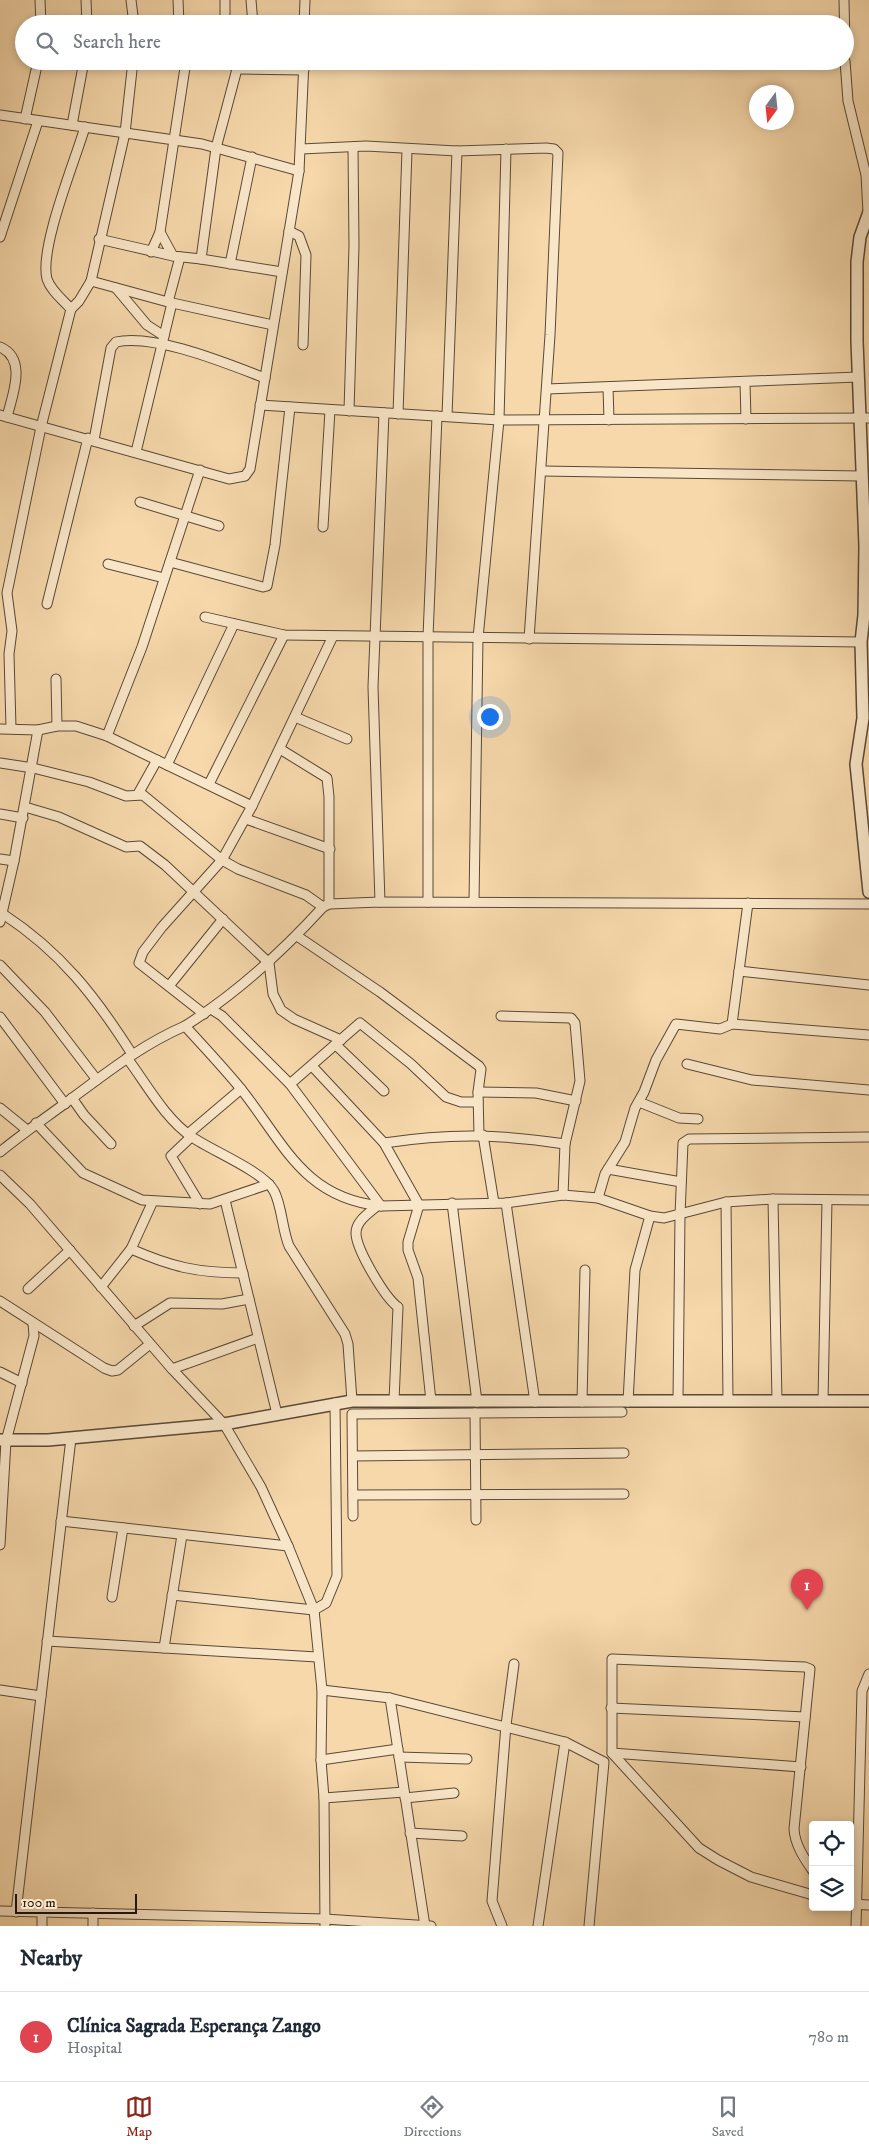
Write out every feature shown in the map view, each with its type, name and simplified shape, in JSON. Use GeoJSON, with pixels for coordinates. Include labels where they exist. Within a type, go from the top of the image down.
{"type":"FeatureCollection","features":[{"type":"Feature","properties":{"kind":"street"},"geometry":{"type":"LineString","coordinates":[[40,0],[41,15]]}},
{"type":"Feature","properties":{"kind":"street"},"geometry":{"type":"LineString","coordinates":[[86,0],[87,15]]}},
{"type":"Feature","properties":{"kind":"street"},"geometry":{"type":"LineString","coordinates":[[131,0],[133,15]]}},
{"type":"Feature","properties":{"kind":"street"},"geometry":{"type":"LineString","coordinates":[[178,0],[179,15]]}},
{"type":"Feature","properties":{"kind":"street"},"geometry":{"type":"LineString","coordinates":[[225,0],[225,15]]}},
{"type":"Feature","properties":{"kind":"street"},"geometry":{"type":"LineString","coordinates":[[252,0],[253,15]]}},
{"type":"Feature","properties":{"kind":"street"},"geometry":{"type":"LineString","coordinates":[[304,15],[305,0]]}},
{"type":"Feature","properties":{"kind":"street"},"geometry":{"type":"LineString","coordinates":[[844,0],[844,15]]}},
{"type":"Feature","properties":{"kind":"street"},"geometry":{"type":"LineString","coordinates":[[25,119],[36,70]]}},
{"type":"Feature","properties":{"kind":"street"},"geometry":{"type":"LineString","coordinates":[[72,125],[82,70]]}},
{"type":"Feature","properties":{"kind":"street"},"geometry":{"type":"LineString","coordinates":[[11,728],[9,654],[12,631],[4,600],[41,427],[71,309],[79,301],[91,281],[99,239],[125,133],[132,70]]}},
{"type":"Feature","properties":{"kind":"street"},"geometry":{"type":"LineString","coordinates":[[151,252],[160,232],[185,70]]}},
{"type":"Feature","properties":{"kind":"street"},"geometry":{"type":"LineString","coordinates":[[201,259],[216,148],[237,70]]}},
{"type":"Feature","properties":{"kind":"street"},"geometry":{"type":"LineString","coordinates":[[0,347],[14,359],[16,369],[3,416],[229,479],[245,476],[250,469],[299,171],[304,70]]}},
{"type":"Feature","properties":{"kind":"street"},"geometry":{"type":"LineString","coordinates":[[846,70],[848,101],[866,175],[868,212],[860,237],[857,262],[858,377],[865,418],[861,476],[866,615],[861,642],[866,718],[856,764],[869,892]]}},
{"type":"Feature","properties":{"kind":"street"},"geometry":{"type":"LineString","coordinates":[[0,115],[174,140],[216,148],[299,171]]}},
{"type":"Feature","properties":{"kind":"street"},"geometry":{"type":"LineString","coordinates":[[0,236],[38,121]]}},
{"type":"Feature","properties":{"kind":"street"},"geometry":{"type":"LineString","coordinates":[[71,309],[51,288],[48,279],[48,242],[85,127]]}},
{"type":"Feature","properties":{"kind":"street"},"geometry":{"type":"LineString","coordinates":[[301,149],[353,146],[457,151],[546,148],[554,149],[558,153],[547,389],[529,639]]}},
{"type":"Feature","properties":{"kind":"street"},"geometry":{"type":"LineString","coordinates":[[350,411],[354,246],[353,146]]}},
{"type":"Feature","properties":{"kind":"street"},"geometry":{"type":"LineString","coordinates":[[474,902],[478,638],[499,420],[506,149]]}},
{"type":"Feature","properties":{"kind":"street"},"geometry":{"type":"LineString","coordinates":[[398,414],[407,150]]}},
{"type":"Feature","properties":{"kind":"street"},"geometry":{"type":"LineString","coordinates":[[447,416],[457,151]]}},
{"type":"Feature","properties":{"kind":"street"},"geometry":{"type":"LineString","coordinates":[[230,264],[252,157]]}},
{"type":"Feature","properties":{"kind":"street"},"geometry":{"type":"LineString","coordinates":[[289,231],[299,236],[306,255],[303,344]]}},
{"type":"Feature","properties":{"kind":"street"},"geometry":{"type":"LineString","coordinates":[[136,452],[170,303],[176,257],[160,232]]}},
{"type":"Feature","properties":{"kind":"street"},"geometry":{"type":"LineString","coordinates":[[99,239],[176,257],[201,259],[282,272]]}},
{"type":"Feature","properties":{"kind":"street"},"geometry":{"type":"LineString","coordinates":[[91,281],[170,303],[273,325]]}},
{"type":"Feature","properties":{"kind":"street"},"geometry":{"type":"LineString","coordinates":[[116,288],[130,307],[162,340]]}},
{"type":"Feature","properties":{"kind":"street"},"geometry":{"type":"LineString","coordinates":[[47,604],[91,439],[111,348],[116,342],[162,340],[265,378]]}},
{"type":"Feature","properties":{"kind":"street"},"geometry":{"type":"LineString","coordinates":[[547,389],[745,383],[858,377]]}},
{"type":"Feature","properties":{"kind":"street"},"geometry":{"type":"LineString","coordinates":[[745,383],[746,419]]}},
{"type":"Feature","properties":{"kind":"street"},"geometry":{"type":"LineString","coordinates":[[608,387],[609,420]]}},
{"type":"Feature","properties":{"kind":"street"},"geometry":{"type":"LineString","coordinates":[[260,405],[499,420],[865,418]]}},
{"type":"Feature","properties":{"kind":"street"},"geometry":{"type":"LineString","coordinates":[[170,562],[263,587],[267,586],[275,545],[290,407]]}},
{"type":"Feature","properties":{"kind":"street"},"geometry":{"type":"LineString","coordinates":[[323,527],[330,410]]}},
{"type":"Feature","properties":{"kind":"street"},"geometry":{"type":"LineString","coordinates":[[380,902],[373,687],[384,413]]}},
{"type":"Feature","properties":{"kind":"street"},"geometry":{"type":"LineString","coordinates":[[428,902],[428,637],[437,416]]}},
{"type":"Feature","properties":{"kind":"street"},"geometry":{"type":"LineString","coordinates":[[107,736],[142,647],[200,470]]}},
{"type":"Feature","properties":{"kind":"street"},"geometry":{"type":"LineString","coordinates":[[541,471],[861,476]]}},
{"type":"Feature","properties":{"kind":"street"},"geometry":{"type":"LineString","coordinates":[[140,502],[219,526]]}},
{"type":"Feature","properties":{"kind":"street"},"geometry":{"type":"LineString","coordinates":[[108,564],[164,578]]}},
{"type":"Feature","properties":{"kind":"street"},"geometry":{"type":"LineString","coordinates":[[205,617],[284,635],[861,642]]}},
{"type":"Feature","properties":{"kind":"street"},"geometry":{"type":"LineString","coordinates":[[167,765],[234,624]]}},
{"type":"Feature","properties":{"kind":"street"},"geometry":{"type":"LineString","coordinates":[[209,784],[284,635]]}},
{"type":"Feature","properties":{"kind":"street"},"geometry":{"type":"LineString","coordinates":[[333,636],[246,819],[222,860],[143,952],[138,963],[208,1012],[222,1016],[290,1084],[379,1206]]}},
{"type":"Feature","properties":{"kind":"street"},"geometry":{"type":"LineString","coordinates":[[56,679],[57,726]]}},
{"type":"Feature","properties":{"kind":"street"},"geometry":{"type":"LineString","coordinates":[[295,717],[347,739]]}},
{"type":"Feature","properties":{"kind":"street"},"geometry":{"type":"LineString","coordinates":[[0,729],[38,730],[57,726],[76,726],[107,736],[252,806]]}},
{"type":"Feature","properties":{"kind":"street"},"geometry":{"type":"LineString","coordinates":[[38,730],[33,768],[1,918],[22,926],[71,968],[103,1009],[130,1056],[172,1118],[189,1135],[268,1184],[276,1197],[283,1230],[289,1246],[345,1334],[348,1344],[352,1401]]}},
{"type":"Feature","properties":{"kind":"street"},"geometry":{"type":"LineString","coordinates":[[0,1152],[36,1123],[155,1039],[185,1026],[208,1012],[269,963],[326,905],[330,849],[327,778],[280,749]]}},
{"type":"Feature","properties":{"kind":"street"},"geometry":{"type":"LineString","coordinates":[[138,794],[157,760]]}},
{"type":"Feature","properties":{"kind":"street"},"geometry":{"type":"LineString","coordinates":[[0,763],[33,768],[89,782],[126,796],[143,795],[222,860],[254,876],[306,895],[326,905],[380,902],[869,904]]}},
{"type":"Feature","properties":{"kind":"street"},"geometry":{"type":"LineString","coordinates":[[25,807],[59,817],[126,848],[140,846],[194,891],[269,963],[273,994],[281,1010],[338,1042],[384,1091]]}},
{"type":"Feature","properties":{"kind":"street"},"geometry":{"type":"LineString","coordinates":[[0,814],[23,818]]}},
{"type":"Feature","properties":{"kind":"street"},"geometry":{"type":"LineString","coordinates":[[246,819],[330,849]]}},
{"type":"Feature","properties":{"kind":"street"},"geometry":{"type":"LineString","coordinates":[[0,859],[14,861]]}},
{"type":"Feature","properties":{"kind":"street"},"geometry":{"type":"LineString","coordinates":[[732,1024],[748,903]]}},
{"type":"Feature","properties":{"kind":"street"},"geometry":{"type":"LineString","coordinates":[[169,986],[223,919]]}},
{"type":"Feature","properties":{"kind":"street"},"geometry":{"type":"LineString","coordinates":[[297,936],[380,992],[472,1060],[481,1069],[478,1092],[481,1135],[494,1203]]}},
{"type":"Feature","properties":{"kind":"street"},"geometry":{"type":"LineString","coordinates":[[0,964],[45,1012],[97,1080]]}},
{"type":"Feature","properties":{"kind":"street"},"geometry":{"type":"LineString","coordinates":[[739,970],[869,985]]}},
{"type":"Feature","properties":{"kind":"street"},"geometry":{"type":"LineString","coordinates":[[501,1016],[574,1020],[580,1081],[565,1144],[563,1195]]}},
{"type":"Feature","properties":{"kind":"street"},"geometry":{"type":"LineString","coordinates":[[0,1017],[69,1101],[111,1144]]}},
{"type":"Feature","properties":{"kind":"street"},"geometry":{"type":"LineString","coordinates":[[290,1084],[360,1023],[411,1064],[446,1097],[461,1102],[478,1102]]}},
{"type":"Feature","properties":{"kind":"street"},"geometry":{"type":"LineString","coordinates":[[598,1198],[608,1169],[625,1142],[656,1060],[674,1027],[680,1024],[720,1029],[732,1024],[869,1035]]}},
{"type":"Feature","properties":{"kind":"street"},"geometry":{"type":"LineString","coordinates":[[185,1026],[241,1090],[271,1134],[303,1171],[322,1188],[361,1204],[379,1206],[506,1203],[563,1195],[598,1198],[650,1216],[664,1218],[726,1202],[773,1199],[869,1200]]}},
{"type":"Feature","properties":{"kind":"street"},"geometry":{"type":"LineString","coordinates":[[687,1064],[752,1080],[869,1090]]}},
{"type":"Feature","properties":{"kind":"street"},"geometry":{"type":"LineString","coordinates":[[312,1066],[384,1143],[419,1205],[408,1242],[408,1250],[418,1278],[431,1401]]}},
{"type":"Feature","properties":{"kind":"street"},"geometry":{"type":"LineString","coordinates":[[200,1204],[171,1156],[189,1135],[241,1090]]}},
{"type":"Feature","properties":{"kind":"street"},"geometry":{"type":"LineString","coordinates":[[478,1092],[536,1094],[576,1101]]}},
{"type":"Feature","properties":{"kind":"street"},"geometry":{"type":"LineString","coordinates":[[639,1102],[679,1118],[698,1119]]}},
{"type":"Feature","properties":{"kind":"street"},"geometry":{"type":"LineString","coordinates":[[0,1108],[27,1130]]}},
{"type":"Feature","properties":{"kind":"street"},"geometry":{"type":"LineString","coordinates":[[36,1123],[89,1178],[133,1197],[153,1201],[210,1204],[268,1184]]}},
{"type":"Feature","properties":{"kind":"street"},"geometry":{"type":"LineString","coordinates":[[384,1143],[433,1136],[481,1135],[506,1136],[565,1144]]}},
{"type":"Feature","properties":{"kind":"street"},"geometry":{"type":"LineString","coordinates":[[678,1401],[680,1215],[683,1143],[689,1139],[869,1137]]}},
{"type":"Feature","properties":{"kind":"street"},"geometry":{"type":"LineString","coordinates":[[608,1169],[681,1182]]}},
{"type":"Feature","properties":{"kind":"street"},"geometry":{"type":"LineString","coordinates":[[0,1175],[30,1204],[134,1326],[224,1424],[261,1487],[288,1546],[314,1610],[317,1658],[322,1690],[321,1760],[324,1798],[325,1922]]}},
{"type":"Feature","properties":{"kind":"street"},"geometry":{"type":"LineString","coordinates":[[773,1199],[777,1401]]}},
{"type":"Feature","properties":{"kind":"street"},"geometry":{"type":"LineString","coordinates":[[225,1200],[277,1414]]}},
{"type":"Feature","properties":{"kind":"street"},"geometry":{"type":"LineString","coordinates":[[823,1401],[827,1200]]}},
{"type":"Feature","properties":{"kind":"street"},"geometry":{"type":"LineString","coordinates":[[101,1287],[131,1250],[153,1201]]}},
{"type":"Feature","properties":{"kind":"street"},"geometry":{"type":"LineString","coordinates":[[726,1202],[728,1401]]}},
{"type":"Feature","properties":{"kind":"street"},"geometry":{"type":"LineString","coordinates":[[452,1203],[476,1408],[476,1520]]}},
{"type":"Feature","properties":{"kind":"street"},"geometry":{"type":"LineString","coordinates":[[506,1203],[535,1402]]}},
{"type":"Feature","properties":{"kind":"street"},"geometry":{"type":"LineString","coordinates":[[379,1206],[360,1221],[356,1232],[361,1249],[383,1290],[398,1307],[394,1401]]}},
{"type":"Feature","properties":{"kind":"street"},"geometry":{"type":"LineString","coordinates":[[628,1402],[635,1270],[650,1216]]}},
{"type":"Feature","properties":{"kind":"street"},"geometry":{"type":"LineString","coordinates":[[28,1289],[70,1250]]}},
{"type":"Feature","properties":{"kind":"street"},"geometry":{"type":"LineString","coordinates":[[131,1250],[167,1265],[205,1272],[243,1273]]}},
{"type":"Feature","properties":{"kind":"street"},"geometry":{"type":"LineString","coordinates":[[582,1402],[585,1270]]}},
{"type":"Feature","properties":{"kind":"street"},"geometry":{"type":"LineString","coordinates":[[134,1326],[170,1303],[222,1304],[249,1300]]}},
{"type":"Feature","properties":{"kind":"street"},"geometry":{"type":"LineString","coordinates":[[0,1301],[112,1371],[118,1370],[150,1344]]}},
{"type":"Feature","properties":{"kind":"street"},"geometry":{"type":"LineString","coordinates":[[0,1546],[3,1440],[22,1383],[34,1336],[33,1323]]}},
{"type":"Feature","properties":{"kind":"street"},"geometry":{"type":"LineString","coordinates":[[172,1369],[258,1338]]}},
{"type":"Feature","properties":{"kind":"street"},"geometry":{"type":"LineString","coordinates":[[0,1372],[22,1383]]}},
{"type":"Feature","properties":{"kind":"street"},"geometry":{"type":"LineString","coordinates":[[3,1440],[71,1438],[224,1424],[352,1401],[431,1401],[476,1408],[622,1412]]}},
{"type":"Feature","properties":{"kind":"street"},"geometry":{"type":"LineString","coordinates":[[354,1516],[352,1414],[476,1408],[535,1402],[869,1401]]}},
{"type":"Feature","properties":{"kind":"street"},"geometry":{"type":"LineString","coordinates":[[172,1594],[314,1610],[326,1602],[337,1576],[335,1403]]}},
{"type":"Feature","properties":{"kind":"street"},"geometry":{"type":"LineString","coordinates":[[16,1912],[71,1438]]}},
{"type":"Feature","properties":{"kind":"street"},"geometry":{"type":"LineString","coordinates":[[353,1456],[624,1453]]}},
{"type":"Feature","properties":{"kind":"street"},"geometry":{"type":"LineString","coordinates":[[353,1495],[624,1494]]}},
{"type":"Feature","properties":{"kind":"street"},"geometry":{"type":"LineString","coordinates":[[61,1521],[288,1546]]}},
{"type":"Feature","properties":{"kind":"street"},"geometry":{"type":"LineString","coordinates":[[112,1597],[123,1528]]}},
{"type":"Feature","properties":{"kind":"street"},"geometry":{"type":"LineString","coordinates":[[164,1648],[182,1535]]}},
{"type":"Feature","properties":{"kind":"street"},"geometry":{"type":"LineString","coordinates":[[47,1642],[317,1658]]}},
{"type":"Feature","properties":{"kind":"street"},"geometry":{"type":"LineString","coordinates":[[809,1894],[751,1877],[699,1848],[612,1753],[612,1660],[614,1658],[805,1667],[811,1672],[794,1838],[810,1866]]}},
{"type":"Feature","properties":{"kind":"street"},"geometry":{"type":"LineString","coordinates":[[502,1926],[492,1900],[506,1725],[514,1664]]}},
{"type":"Feature","properties":{"kind":"street"},"geometry":{"type":"LineString","coordinates":[[854,1880],[862,1691],[869,1674]]}},
{"type":"Feature","properties":{"kind":"street"},"geometry":{"type":"LineString","coordinates":[[0,1690],[41,1696]]}},
{"type":"Feature","properties":{"kind":"street"},"geometry":{"type":"LineString","coordinates":[[322,1690],[390,1698],[506,1725],[565,1742],[604,1762],[589,1926]]}},
{"type":"Feature","properties":{"kind":"street"},"geometry":{"type":"LineString","coordinates":[[390,1698],[425,1926]]}},
{"type":"Feature","properties":{"kind":"street"},"geometry":{"type":"LineString","coordinates":[[611,1708],[805,1717]]}},
{"type":"Feature","properties":{"kind":"street"},"geometry":{"type":"LineString","coordinates":[[538,1926],[565,1742]]}},
{"type":"Feature","properties":{"kind":"street"},"geometry":{"type":"LineString","coordinates":[[321,1760],[398,1753],[468,1759]]}},
{"type":"Feature","properties":{"kind":"street"},"geometry":{"type":"LineString","coordinates":[[612,1753],[801,1767]]}},
{"type":"Feature","properties":{"kind":"street"},"geometry":{"type":"LineString","coordinates":[[324,1798],[454,1793]]}},
{"type":"Feature","properties":{"kind":"street"},"geometry":{"type":"LineString","coordinates":[[410,1833],[462,1836]]}},
{"type":"Feature","properties":{"kind":"street"},"geometry":{"type":"LineString","coordinates":[[854,1904],[869,1905]]}},
{"type":"Feature","properties":{"kind":"street"},"geometry":{"type":"LineString","coordinates":[[0,1911],[93,1913],[249,1922],[325,1922],[431,1926]]}},
{"type":"Feature","properties":{"kind":"street"},"geometry":{"type":"LineString","coordinates":[[854,1911],[856,1926]]}},
{"type":"Feature","properties":{"kind":"street"},"geometry":{"type":"LineString","coordinates":[[42,1912],[42,1926]]}},
{"type":"Feature","properties":{"kind":"street"},"geometry":{"type":"LineString","coordinates":[[93,1913],[93,1926]]}},
{"type":"Feature","properties":{"kind":"place","name":"Clínica Sagrada Esperança Zango"},"geometry":{"type":"Point","coordinates":[807,1610]}}]}
